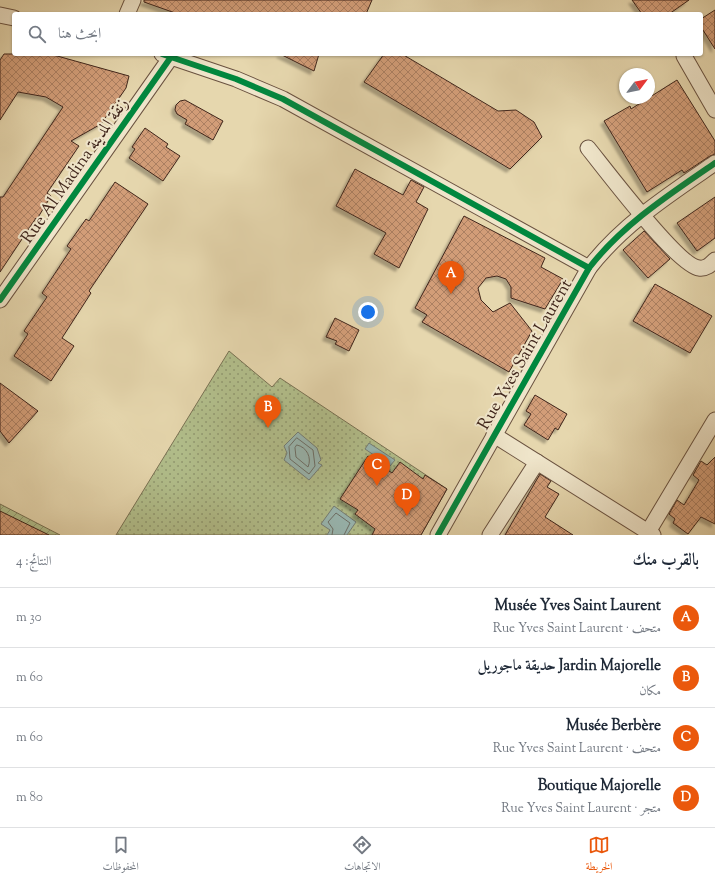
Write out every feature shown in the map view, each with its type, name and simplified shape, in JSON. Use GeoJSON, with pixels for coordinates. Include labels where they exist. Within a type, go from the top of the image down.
{"type":"FeatureCollection","features":[{"type":"Feature","properties":{"kind":"street"},"geometry":{"type":"LineString","coordinates":[[128,12],[133,0]]}},
{"type":"Feature","properties":{"kind":"street"},"geometry":{"type":"LineString","coordinates":[[0,15],[12,18]]}},
{"type":"Feature","properties":{"kind":"street","name":"Rue Al Madina زنقة المدينة"},"geometry":{"type":"LineString","coordinates":[[0,300],[165,56]]}},
{"type":"Feature","properties":{"kind":"street"},"geometry":{"type":"LineString","coordinates":[[169,56],[236,79],[283,99],[589,268]]}},
{"type":"Feature","properties":{"kind":"street"},"geometry":{"type":"LineString","coordinates":[[684,56],[715,110]]}},
{"type":"Feature","properties":{"kind":"street"},"geometry":{"type":"LineString","coordinates":[[588,148],[641,215],[685,262],[698,268],[706,268],[715,260]]}},
{"type":"Feature","properties":{"kind":"street","name":"Rue Yves Saint Laurent"},"geometry":{"type":"LineString","coordinates":[[438,535],[589,268],[599,254],[641,215],[715,163]]}},
{"type":"Feature","properties":{"kind":"street"},"geometry":{"type":"LineString","coordinates":[[494,435],[650,533],[715,420]]}},
{"type":"Feature","properties":{"kind":"street"},"geometry":{"type":"LineString","coordinates":[[490,535],[537,462]]}},
{"type":"Feature","properties":{"kind":"green space"},"geometry":{"type":"Polygon","coordinates":[[[229,351],[272,387],[280,378],[447,489],[421,535],[116,535],[229,351]]]}},
{"type":"Feature","properties":{"kind":"green space"},"geometry":{"type":"Polygon","coordinates":[[[0,504],[60,535],[0,535],[0,504]]]}},
{"type":"Feature","properties":{"kind":"water"},"geometry":{"type":"Polygon","coordinates":[[[298,432],[317,448],[321,460],[318,463],[322,465],[309,480],[284,460],[287,453],[284,446],[298,432]]]}},
{"type":"Feature","properties":{"kind":"water"},"geometry":{"type":"Polygon","coordinates":[[[369,443],[395,460],[390,466],[365,449],[369,443]]]}},
{"type":"Feature","properties":{"kind":"water"},"geometry":{"type":"Polygon","coordinates":[[[334,506],[356,522],[347,535],[327,535],[330,530],[321,524],[334,506]]]}},
{"type":"Feature","properties":{"kind":"building"},"geometry":{"type":"Polygon","coordinates":[[[144,0],[372,0],[367,12],[172,12],[144,2],[144,0]]]}},
{"type":"Feature","properties":{"kind":"building"},"geometry":{"type":"Polygon","coordinates":[[[632,0],[689,0],[672,12],[641,12],[632,0]]]}},
{"type":"Feature","properties":{"kind":"building"},"geometry":{"type":"Polygon","coordinates":[[[715,10],[715,49],[703,30],[703,18],[715,10]]]}},
{"type":"Feature","properties":{"kind":"building"},"geometry":{"type":"Polygon","coordinates":[[[4,54],[12,54],[12,56],[57,56],[129,76],[126,88],[101,124],[71,141],[79,146],[47,193],[51,196],[37,219],[36,218],[0,272],[0,197],[3,197],[63,107],[46,97],[18,92],[0,120],[0,60],[4,54]]]}},
{"type":"Feature","properties":{"kind":"building"},"geometry":{"type":"Polygon","coordinates":[[[284,56],[318,56],[314,71],[284,56]]]}},
{"type":"Feature","properties":{"kind":"building"},"geometry":{"type":"Polygon","coordinates":[[[383,56],[405,56],[498,111],[516,110],[534,122],[542,137],[510,169],[364,82],[383,56]]]}},
{"type":"Feature","properties":{"kind":"building"},"geometry":{"type":"Polygon","coordinates":[[[677,80],[715,141],[715,154],[684,173],[682,170],[647,192],[604,121],[630,106],[631,109],[639,104],[655,104],[655,94],[677,80]]]}},
{"type":"Feature","properties":{"kind":"building"},"geometry":{"type":"Polygon","coordinates":[[[185,100],[223,121],[213,140],[185,124],[187,120],[177,114],[175,110],[176,105],[180,101],[185,100]]]}},
{"type":"Feature","properties":{"kind":"building"},"geometry":{"type":"Polygon","coordinates":[[[145,128],[168,144],[166,147],[180,156],[163,181],[129,158],[135,149],[132,147],[145,128]]]}},
{"type":"Feature","properties":{"kind":"building"},"geometry":{"type":"Polygon","coordinates":[[[355,169],[403,195],[411,180],[424,187],[416,202],[428,209],[399,268],[374,254],[386,233],[336,206],[355,169]]]}},
{"type":"Feature","properties":{"kind":"building"},"geometry":{"type":"Polygon","coordinates":[[[115,182],[148,204],[89,291],[91,293],[62,338],[74,346],[51,381],[14,356],[28,334],[24,331],[47,297],[42,293],[71,249],[67,246],[86,219],[89,221],[115,182]]]}},
{"type":"Feature","properties":{"kind":"building"},"geometry":{"type":"Polygon","coordinates":[[[715,197],[715,238],[697,251],[677,223],[715,197]]]}},
{"type":"Feature","properties":{"kind":"building"},"geometry":{"type":"Polygon","coordinates":[[[464,216],[545,258],[541,267],[563,279],[545,309],[511,298],[511,287],[506,279],[497,276],[486,278],[478,288],[481,300],[493,312],[510,303],[532,331],[509,372],[422,322],[427,315],[415,308],[464,216]]]}},
{"type":"Feature","properties":{"kind":"building"},"geometry":{"type":"Polygon","coordinates":[[[644,231],[670,259],[648,278],[623,250],[644,231]]]}},
{"type":"Feature","properties":{"kind":"building"},"geometry":{"type":"Polygon","coordinates":[[[655,284],[712,316],[690,353],[633,321],[655,284]]]}},
{"type":"Feature","properties":{"kind":"building"},"geometry":{"type":"Polygon","coordinates":[[[335,318],[359,330],[349,351],[335,344],[337,341],[326,337],[335,318]]]}},
{"type":"Feature","properties":{"kind":"building"},"geometry":{"type":"Polygon","coordinates":[[[0,383],[38,411],[9,443],[0,431],[0,383]]]}},
{"type":"Feature","properties":{"kind":"building"},"geometry":{"type":"Polygon","coordinates":[[[535,395],[567,414],[558,430],[555,428],[548,440],[524,425],[531,414],[526,411],[535,395]]]}},
{"type":"Feature","properties":{"kind":"building"},"geometry":{"type":"Polygon","coordinates":[[[368,456],[392,473],[400,462],[423,479],[425,475],[447,489],[421,535],[372,535],[375,529],[355,514],[358,510],[340,499],[368,456]]]}},
{"type":"Feature","properties":{"kind":"building"},"geometry":{"type":"Polygon","coordinates":[[[715,457],[715,524],[701,517],[688,534],[673,523],[675,519],[669,514],[677,500],[684,505],[699,480],[693,475],[701,461],[707,465],[715,457]]]}},
{"type":"Feature","properties":{"kind":"building"},"geometry":{"type":"Polygon","coordinates":[[[540,474],[551,481],[547,487],[559,494],[545,517],[573,535],[505,535],[540,474]]]}},
{"type":"Feature","properties":{"kind":"building"},"geometry":{"type":"Polygon","coordinates":[[[0,511],[49,535],[0,535],[0,511]]]}},
{"type":"Feature","properties":{"kind":"cycle path"},"geometry":{"type":"LineString","coordinates":[[168,56],[236,79],[283,99],[589,268]]}},
{"type":"Feature","properties":{"kind":"cycle path"},"geometry":{"type":"LineString","coordinates":[[0,300],[171,57]]}},
{"type":"Feature","properties":{"kind":"cycle path"},"geometry":{"type":"LineString","coordinates":[[438,535],[589,268],[602,252],[632,224],[664,198],[715,163]]}},
{"type":"Feature","properties":{"kind":"place","name":"Musée Yves Saint Laurent"},"geometry":{"type":"Point","coordinates":[451,294]}},
{"type":"Feature","properties":{"kind":"place","name":"Jardin Majorelle حديقة ماجوريل"},"geometry":{"type":"Point","coordinates":[268,428]}},
{"type":"Feature","properties":{"kind":"place","name":"Musée Berbère"},"geometry":{"type":"Point","coordinates":[377,486]}},
{"type":"Feature","properties":{"kind":"place","name":"Boutique Majorelle"},"geometry":{"type":"Point","coordinates":[407,516]}}]}
